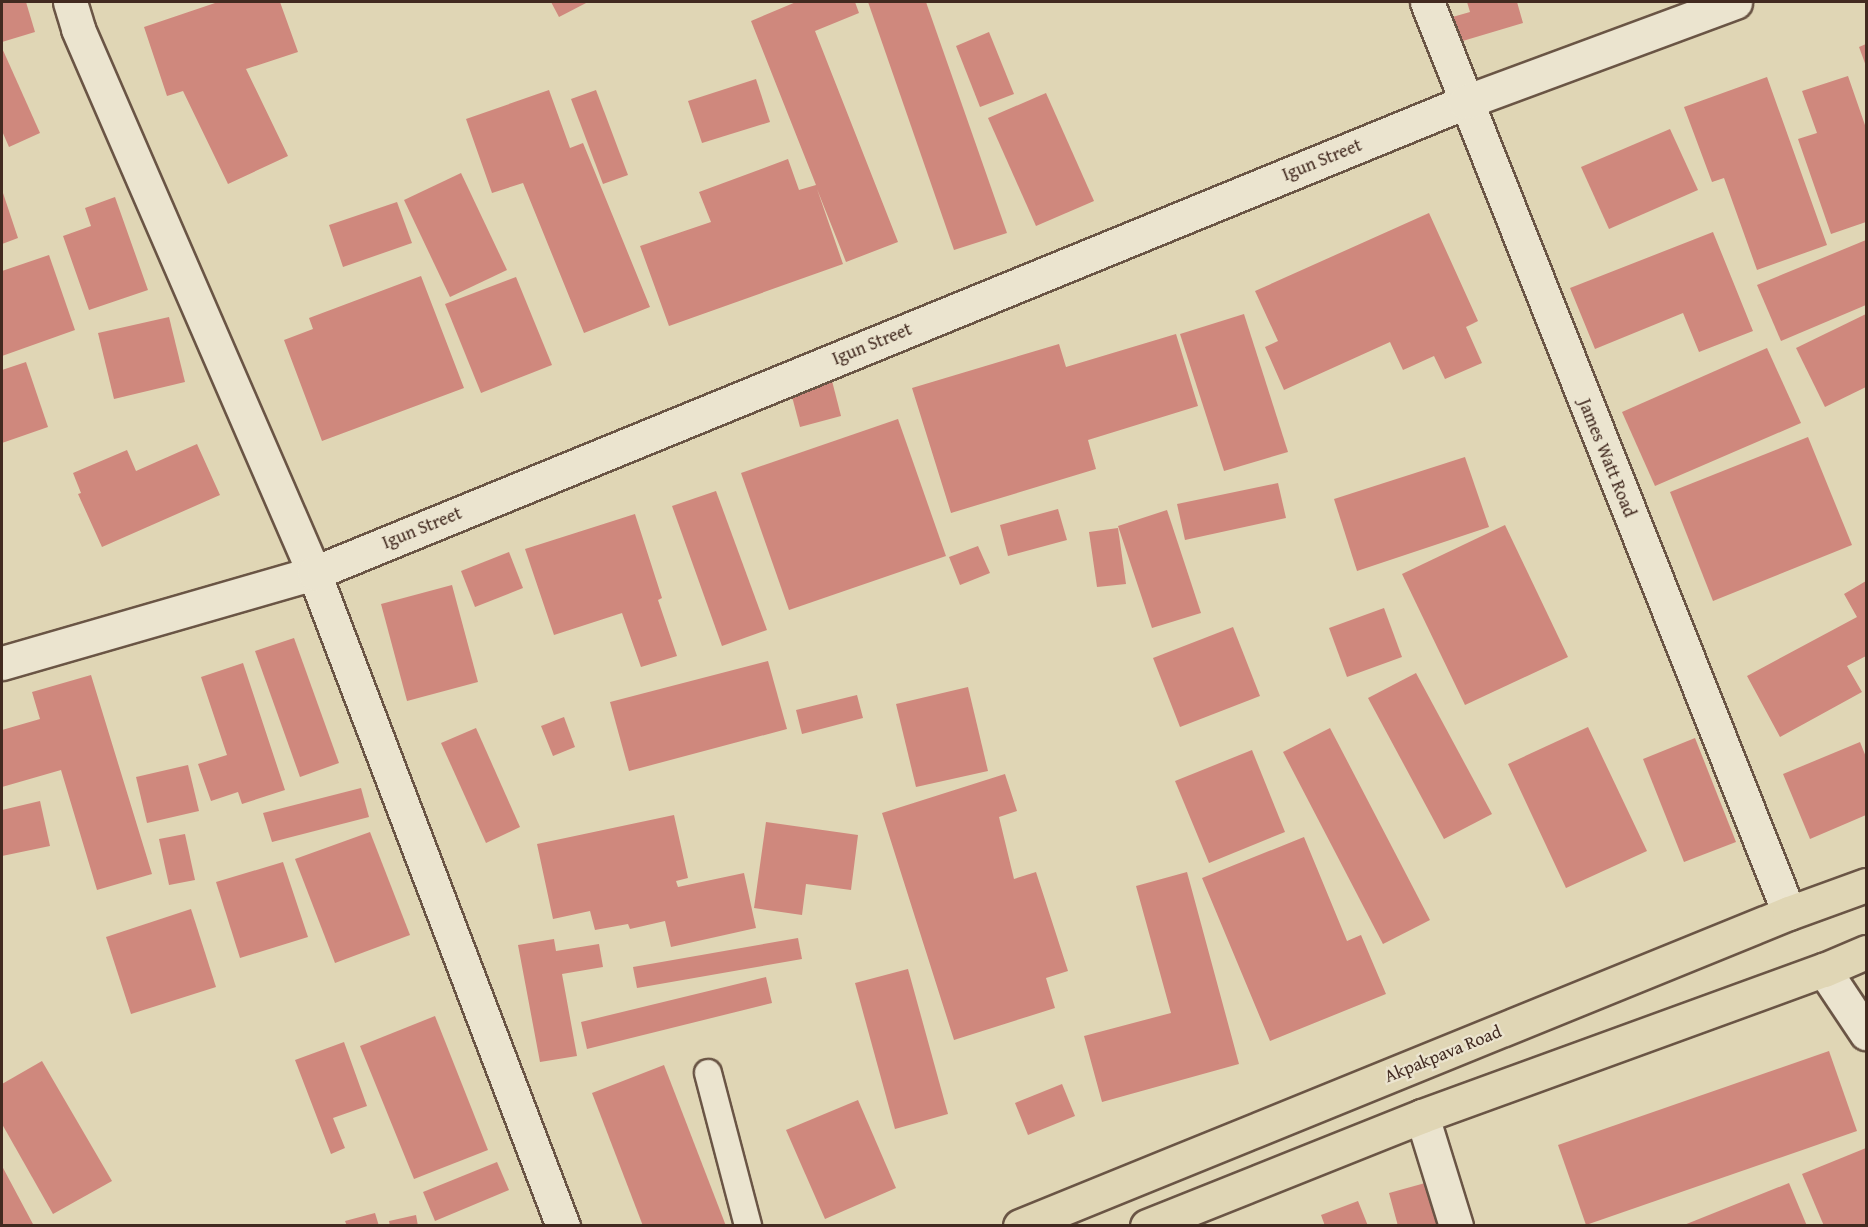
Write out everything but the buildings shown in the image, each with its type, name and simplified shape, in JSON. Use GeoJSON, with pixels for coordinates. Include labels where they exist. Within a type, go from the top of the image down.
{"type":"FeatureCollection","features":[{"type":"Feature","properties":{"kind":"highway","name":"Akpakpava Road"},"geometry":{"type":"LineString","coordinates":[[1020,1226],[1789,913],[1866,885]]}},
{"type":"Feature","properties":{"kind":"highway"},"geometry":{"type":"LineString","coordinates":[[1147,1226],[1422,1116],[1824,970],[1866,952]]}},
{"type":"Feature","properties":{"kind":"street"},"geometry":{"type":"LineString","coordinates":[[70,2],[78,29],[314,573],[563,1226]]}},
{"type":"Feature","properties":{"kind":"street","name":"James Watt Road"},"geometry":{"type":"LineString","coordinates":[[1427,2],[1789,913]]}},
{"type":"Feature","properties":{"kind":"street","name":"Igun Street"},"geometry":{"type":"LineString","coordinates":[[2,663],[314,573],[1465,102],[1735,2]]}},
{"type":"Feature","properties":{"kind":"street"},"geometry":{"type":"LineString","coordinates":[[1824,970],[1866,1032]]}},
{"type":"Feature","properties":{"kind":"street"},"geometry":{"type":"LineString","coordinates":[[1422,1116],[1456,1226]]}},
{"type":"Feature","properties":{"kind":"lane"},"geometry":{"type":"LineString","coordinates":[[708,1073],[748,1226]]}}]}
